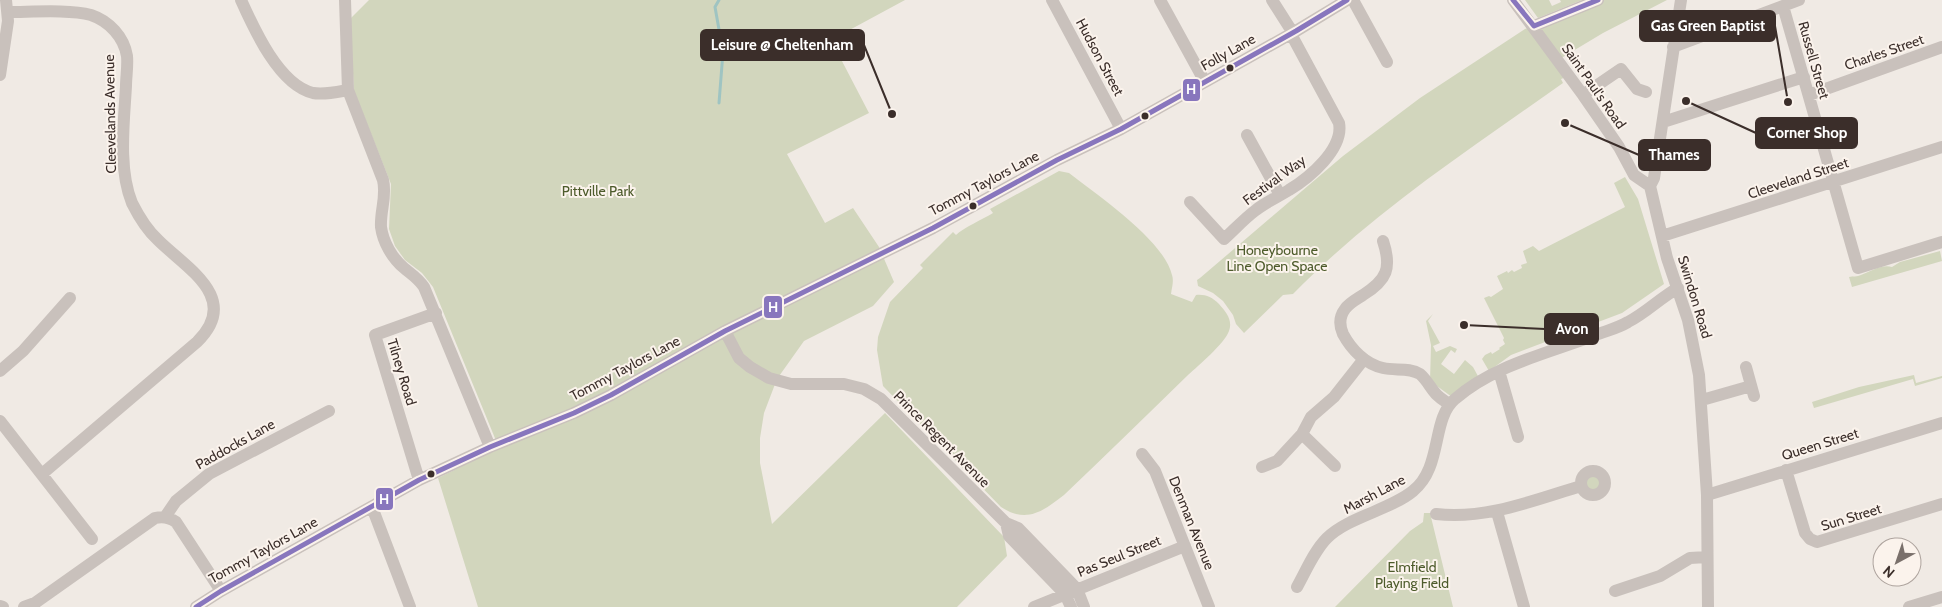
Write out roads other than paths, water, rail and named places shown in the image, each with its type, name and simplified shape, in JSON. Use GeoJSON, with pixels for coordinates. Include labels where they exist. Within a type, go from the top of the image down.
{"type":"FeatureCollection","features":[{"type":"Feature","properties":{"kind":"street"},"geometry":{"type":"LineString","coordinates":[[241,0],[259,37],[285,75],[294,84],[321,94],[348,90]]}},
{"type":"Feature","properties":{"kind":"street"},"geometry":{"type":"LineString","coordinates":[[345,0],[348,90],[384,180],[385,190],[381,225],[386,245],[397,262],[420,281],[436,313],[490,447]]}},
{"type":"Feature","properties":{"kind":"street","name":"Hudson Street"},"geometry":{"type":"LineString","coordinates":[[1052,0],[1121,128]]}},
{"type":"Feature","properties":{"kind":"street"},"geometry":{"type":"LineString","coordinates":[[1160,0],[1205,82]]}},
{"type":"Feature","properties":{"kind":"street","name":"Festival Way"},"geometry":{"type":"LineString","coordinates":[[1190,202],[1224,238],[1255,210],[1290,190],[1315,170],[1335,147],[1340,132],[1337,119],[1272,0]]}},
{"type":"Feature","properties":{"kind":"street","name":"Folly Lane"},"geometry":{"type":"LineString","coordinates":[[1068,155],[1292,34],[1347,0]]}},
{"type":"Feature","properties":{"kind":"street"},"geometry":{"type":"LineString","coordinates":[[1353,0],[1387,62]]}},
{"type":"Feature","properties":{"kind":"street","name":"Saint Paul's Road"},"geometry":{"type":"LineString","coordinates":[[1514,0],[1583,95],[1634,175],[1650,186]]}},
{"type":"Feature","properties":{"kind":"street"},"geometry":{"type":"LineString","coordinates":[[1534,26],[1598,0]]}},
{"type":"Feature","properties":{"kind":"street","name":"Swindon Road"},"geometry":{"type":"LineString","coordinates":[[1681,0],[1654,178],[1650,186],[1667,258],[1688,320],[1695,351],[1702,400],[1708,607]]}},
{"type":"Feature","properties":{"kind":"street"},"geometry":{"type":"LineString","coordinates":[[1673,47],[1799,0]]}},
{"type":"Feature","properties":{"kind":"street"},"geometry":{"type":"LineString","coordinates":[[0,75],[6,39],[7,6]]}},
{"type":"Feature","properties":{"kind":"street","name":"Cleevelands Avenue"},"geometry":{"type":"LineString","coordinates":[[7,6],[84,14],[104,22],[119,37],[127,58],[124,174],[131,200],[150,232],[204,282],[212,302],[212,317],[203,337],[42,474]]}},
{"type":"Feature","properties":{"kind":"street","name":"Russell Street"},"geometry":{"type":"LineString","coordinates":[[1783,6],[1858,268],[1942,242]]}},
{"type":"Feature","properties":{"kind":"street","name":"Charles Street"},"geometry":{"type":"LineString","coordinates":[[1808,94],[1942,47]]}},
{"type":"Feature","properties":{"kind":"street"},"geometry":{"type":"LineString","coordinates":[[1583,95],[1621,69],[1637,89],[1646,92]]}},
{"type":"Feature","properties":{"kind":"street"},"geometry":{"type":"LineString","coordinates":[[1663,122],[1804,77]]}},
{"type":"Feature","properties":{"kind":"street"},"geometry":{"type":"LineString","coordinates":[[1247,135],[1280,195]]}},
{"type":"Feature","properties":{"kind":"street","name":"Cleeveland Street"},"geometry":{"type":"LineString","coordinates":[[1662,236],[1834,183],[1942,147]]}},
{"type":"Feature","properties":{"kind":"street","name":"Tommy Taylors Lane"},"geometry":{"type":"LineString","coordinates":[[196,607],[221,591],[419,480],[490,447],[611,396],[725,331],[932,228],[1068,155]]}},
{"type":"Feature","properties":{"kind":"street"},"geometry":{"type":"LineString","coordinates":[[1383,241],[1388,264],[1381,280],[1346,307],[1340,320],[1340,326],[1347,341],[1364,359],[1383,368],[1409,370],[1419,374],[1436,394],[1449,404],[1486,378],[1500,371],[1628,322],[1678,288]]}},
{"type":"Feature","properties":{"kind":"street"},"geometry":{"type":"LineString","coordinates":[[0,370],[23,352],[70,298]]}},
{"type":"Feature","properties":{"kind":"street","name":"Tilney Road"},"geometry":{"type":"LineString","coordinates":[[419,480],[375,335],[436,313]]}},
{"type":"Feature","properties":{"kind":"street","name":"Prince Regent Avenue"},"geometry":{"type":"LineString","coordinates":[[725,331],[739,358],[750,368],[769,378],[796,384],[833,382],[844,384],[864,390],[881,399],[1006,523],[1009,536],[1071,591],[1084,607]]}},
{"type":"Feature","properties":{"kind":"street"},"geometry":{"type":"LineString","coordinates":[[1262,467],[1277,461],[1302,434],[1311,417],[1334,398],[1364,359]]}},
{"type":"Feature","properties":{"kind":"street"},"geometry":{"type":"LineString","coordinates":[[1702,400],[1752,391],[1746,367]]}},
{"type":"Feature","properties":{"kind":"street"},"geometry":{"type":"LineString","coordinates":[[1500,371],[1518,437]]}},
{"type":"Feature","properties":{"kind":"street","name":"Marsh Lane"},"geometry":{"type":"LineString","coordinates":[[1297,587],[1319,548],[1332,533],[1403,498],[1422,482],[1432,462],[1445,412],[1449,404]]}},
{"type":"Feature","properties":{"kind":"street","name":"Paddocks Lane"},"geometry":{"type":"LineString","coordinates":[[24,607],[35,603],[155,518],[165,517],[176,501],[209,474],[328,411]]}},
{"type":"Feature","properties":{"kind":"street"},"geometry":{"type":"LineString","coordinates":[[0,421],[92,539]]}},
{"type":"Feature","properties":{"kind":"street","name":"Queen Street"},"geometry":{"type":"LineString","coordinates":[[1706,495],[1942,423]]}},
{"type":"Feature","properties":{"kind":"street"},"geometry":{"type":"LineString","coordinates":[[1302,434],[1335,466]]}},
{"type":"Feature","properties":{"kind":"street","name":"Denman Avenue"},"geometry":{"type":"LineString","coordinates":[[1142,454],[1155,470],[1209,607]]}},
{"type":"Feature","properties":{"kind":"street","name":"Sun Street"},"geometry":{"type":"LineString","coordinates":[[1786,470],[1805,533],[1810,540],[1817,542],[1942,504]]}},
{"type":"Feature","properties":{"kind":"street"},"geometry":{"type":"LineString","coordinates":[[1436,514],[1456,516],[1497,512],[1581,486]]}},
{"type":"Feature","properties":{"kind":"street"},"geometry":{"type":"LineString","coordinates":[[372,507],[410,607]]}},
{"type":"Feature","properties":{"kind":"street"},"geometry":{"type":"LineString","coordinates":[[1497,512],[1524,607]]}},
{"type":"Feature","properties":{"kind":"street"},"geometry":{"type":"LineString","coordinates":[[165,517],[176,522],[221,591]]}},
{"type":"Feature","properties":{"kind":"street","name":"Pas Seul Street"},"geometry":{"type":"LineString","coordinates":[[1034,607],[1184,546]]}},
{"type":"Feature","properties":{"kind":"street"},"geometry":{"type":"LineString","coordinates":[[1615,591],[1660,576],[1690,558],[1707,557]]}},
{"type":"Feature","properties":{"kind":"street","name":"Prince Regent Avenue"},"geometry":{"type":"LineString","coordinates":[[1071,591],[1071,607]]}},
{"type":"Feature","properties":{"kind":"street"},"geometry":{"type":"LineString","coordinates":[[1909,607],[1942,597]]}},
{"type":"Feature","properties":{"kind":"waterway"},"geometry":{"type":"LineString","coordinates":[[719,0],[715,7],[723,52],[719,103]]}},
{"type":"Feature","properties":{"kind":"place","name":"Corner Shop"},"geometry":{"type":"Point","coordinates":[1686,101]}},
{"type":"Feature","properties":{"kind":"place","name":"Gas Green Baptist"},"geometry":{"type":"Point","coordinates":[1788,102]}},
{"type":"Feature","properties":{"kind":"place","name":"Leisure @ Cheltenham"},"geometry":{"type":"Point","coordinates":[892,114]}},
{"type":"Feature","properties":{"kind":"place","name":"Thames"},"geometry":{"type":"Point","coordinates":[1565,123]}},
{"type":"Feature","properties":{"kind":"place","name":"Avon"},"geometry":{"type":"Point","coordinates":[1464,325]}},
{"type":"Feature","properties":{"kind":"park label","name":"Pittville Park"},"geometry":{"type":"Point","coordinates":[598,191]}},
{"type":"Feature","properties":{"kind":"park label","name":"Honeybourne Line Open Space"},"geometry":{"type":"Point","coordinates":[1277,258]}},
{"type":"Feature","properties":{"kind":"park label","name":"Elmfield Playing Field"},"geometry":{"type":"Point","coordinates":[1412,576]}}]}
